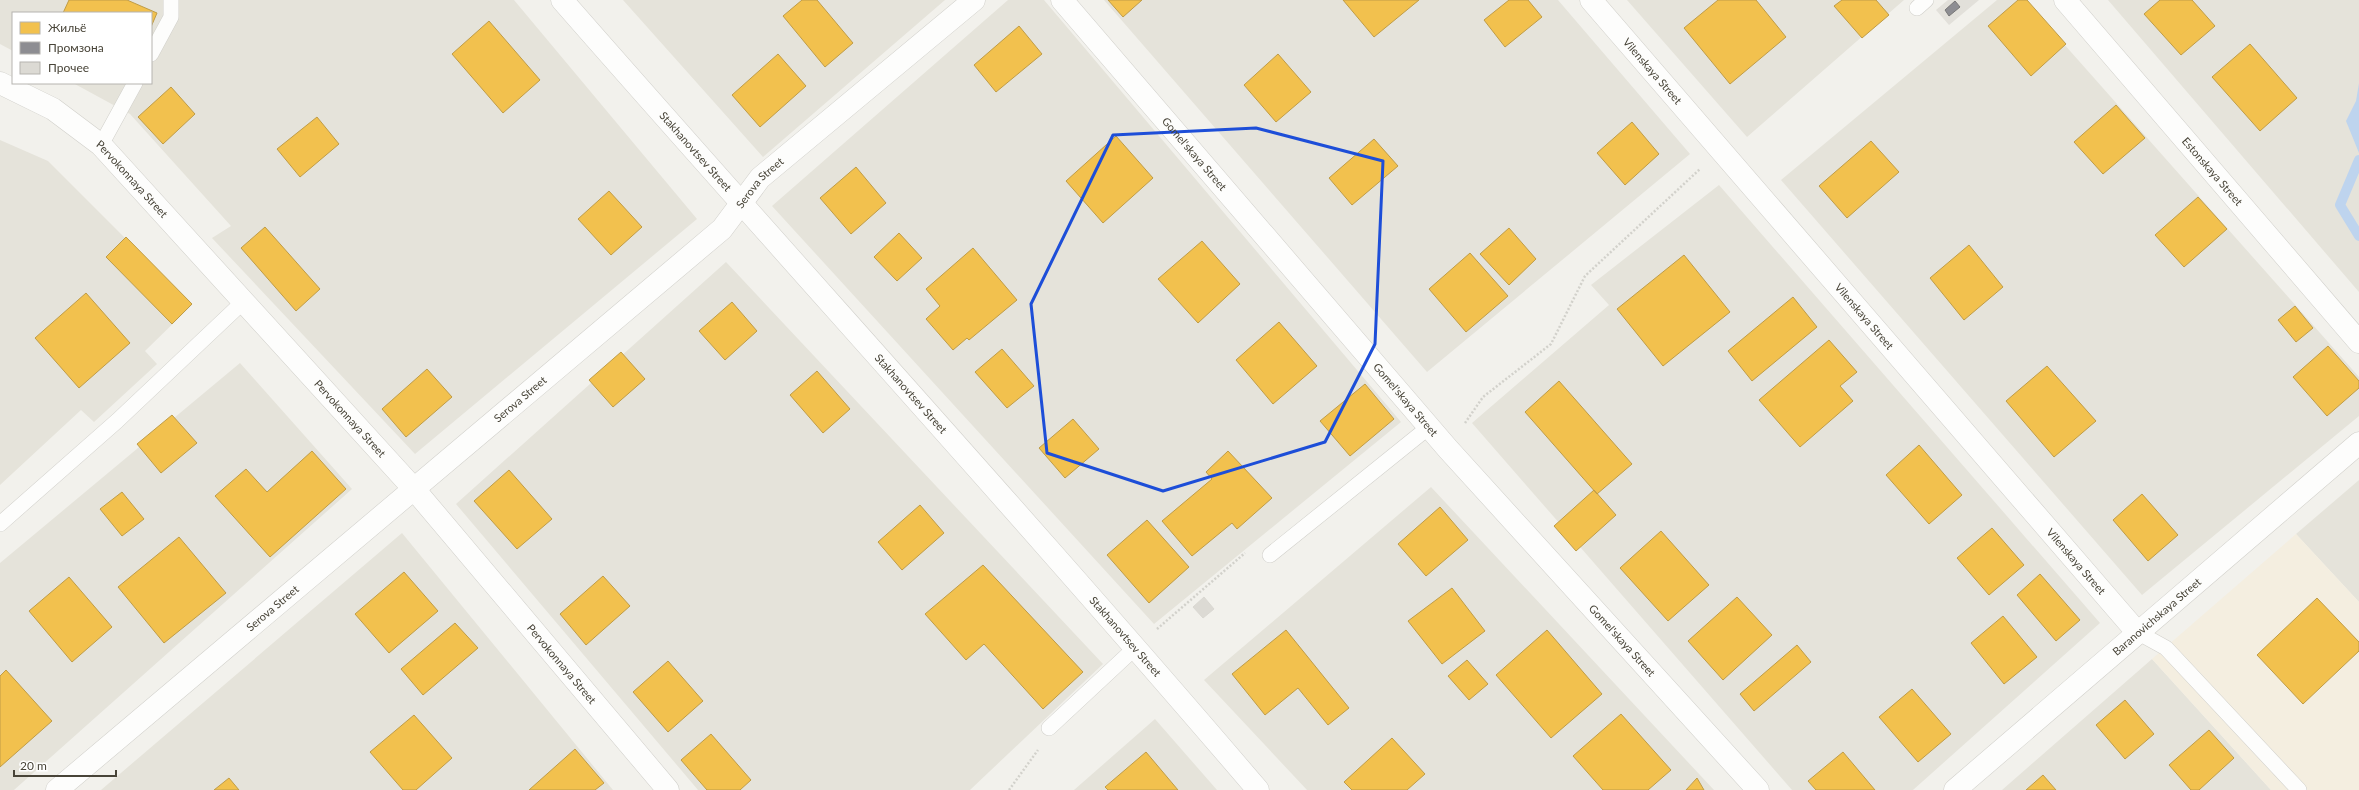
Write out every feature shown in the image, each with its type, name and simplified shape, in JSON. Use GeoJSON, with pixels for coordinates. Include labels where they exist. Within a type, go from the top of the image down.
{"type":"FeatureCollection","features":[{"type":"Feature","properties":{"kind":"street","name":"Stakhanovtsev Street"},"geometry":{"type":"LineString","coordinates":[[562,0],[741,205],[1136,647],[1258,790]]}},
{"type":"Feature","properties":{"kind":"street","name":"Serova Street"},"geometry":{"type":"LineString","coordinates":[[57,790],[722,229],[760,178],[974,0]]}},
{"type":"Feature","properties":{"kind":"street","name":"Gomel'skaya Street"},"geometry":{"type":"LineString","coordinates":[[1062,0],[1448,449],[1758,790]]}},
{"type":"Feature","properties":{"kind":"street","name":"Vilenskaya Street"},"geometry":{"type":"LineString","coordinates":[[1591,0],[2138,632]]}},
{"type":"Feature","properties":{"kind":"street","name":"Estonskaya Street"},"geometry":{"type":"LineString","coordinates":[[2065,0],[2359,342]]}},
{"type":"Feature","properties":{"kind":"street","name":"Pervokonnaya Street"},"geometry":{"type":"LineString","coordinates":[[0,83],[53,109],[101,145],[242,302],[414,489],[668,790]]}},
{"type":"Feature","properties":{"kind":"street","name":"Baranovichskaya Street"},"geometry":{"type":"LineString","coordinates":[[1954,790],[2359,444]]}},
{"type":"Feature","properties":{"kind":"lane"},"geometry":{"type":"LineString","coordinates":[[152,52],[171,17],[171,0]]}},
{"type":"Feature","properties":{"kind":"lane"},"geometry":{"type":"LineString","coordinates":[[101,145],[134,84]]}},
{"type":"Feature","properties":{"kind":"lane"},"geometry":{"type":"LineString","coordinates":[[0,524],[117,421],[242,302]]}},
{"type":"Feature","properties":{"kind":"lane"},"geometry":{"type":"LineString","coordinates":[[1270,555],[1429,427]]}},
{"type":"Feature","properties":{"kind":"lane"},"geometry":{"type":"LineString","coordinates":[[2138,632],[2166,648],[2299,790]]}},
{"type":"Feature","properties":{"kind":"lane"},"geometry":{"type":"LineString","coordinates":[[1049,728],[1136,647]]}},
{"type":"Feature","properties":{"kind":"path"},"geometry":{"type":"LineString","coordinates":[[1448,449],[1483,397],[1551,344],[1586,276],[1720,149]]}},
{"type":"Feature","properties":{"kind":"path"},"geometry":{"type":"LineString","coordinates":[[1136,647],[1254,545],[1270,555]]}},
{"type":"Feature","properties":{"kind":"path"},"geometry":{"type":"LineString","coordinates":[[1010,790],[1034,758],[1049,728]]}},
{"type":"Feature","properties":{"kind":"highlighted area"},"geometry":{"type":"Polygon","coordinates":[[[1256,128],[1383,161],[1375,344],[1325,442],[1163,491],[1047,453],[1031,304],[1113,135],[1256,128]]]}},
{"type":"Feature","properties":{"kind":"shaded area"},"geometry":{"type":"Polygon","coordinates":[[[0,0],[514,0],[697,219],[415,454],[212,238],[231,226],[130,114],[75,84],[152,84],[152,12],[12,12],[12,50],[0,44],[0,0]]]}},
{"type":"Feature","properties":{"kind":"shaded area"},"geometry":{"type":"Polygon","coordinates":[[[623,0],[945,0],[763,157],[623,0]]]}},
{"type":"Feature","properties":{"kind":"shaded area"},"geometry":{"type":"Polygon","coordinates":[[[1008,0],[1044,0],[1401,422],[1154,624],[772,206],[1008,0]]]}},
{"type":"Feature","properties":{"kind":"shaded area"},"geometry":{"type":"Polygon","coordinates":[[[1104,0],[1558,0],[1690,154],[1427,372],[1104,0]]]}},
{"type":"Feature","properties":{"kind":"shaded area"},"geometry":{"type":"Polygon","coordinates":[[[1627,0],[1904,0],[1747,137],[1627,0]]]}},
{"type":"Feature","properties":{"kind":"shaded area"},"geometry":{"type":"Polygon","coordinates":[[[1948,0],[1979,0],[1949,25],[1936,10],[1948,0]]]}},
{"type":"Feature","properties":{"kind":"shaded area"},"geometry":{"type":"Polygon","coordinates":[[[1997,0],[2025,0],[2359,377],[2359,416],[2142,595],[1781,180],[1997,0]]]}},
{"type":"Feature","properties":{"kind":"shaded area"},"geometry":{"type":"Polygon","coordinates":[[[2108,0],[2359,0],[2359,292],[2108,0]]]}},
{"type":"Feature","properties":{"kind":"shaded area"},"geometry":{"type":"Polygon","coordinates":[[[0,140],[48,161],[192,305],[145,351],[157,364],[94,422],[81,410],[0,485],[0,140]]]}},
{"type":"Feature","properties":{"kind":"shaded area"},"geometry":{"type":"Polygon","coordinates":[[[1719,185],[2100,623],[1913,790],[1792,790],[1472,423],[1609,305],[1591,285],[1719,185]]]}},
{"type":"Feature","properties":{"kind":"shaded area"},"geometry":{"type":"Polygon","coordinates":[[[726,262],[1103,664],[970,790],[698,790],[456,504],[726,262]]]}},
{"type":"Feature","properties":{"kind":"shaded area"},"geometry":{"type":"Polygon","coordinates":[[[240,363],[352,489],[14,790],[0,790],[0,563],[240,363]]]}},
{"type":"Feature","properties":{"kind":"shaded area"},"geometry":{"type":"Polygon","coordinates":[[[2359,480],[2359,602],[2296,534],[2359,480]]]}},
{"type":"Feature","properties":{"kind":"shaded area"},"geometry":{"type":"Polygon","coordinates":[[[1431,487],[1714,790],[1307,790],[1204,680],[1431,487]]]}},
{"type":"Feature","properties":{"kind":"shaded area"},"geometry":{"type":"Polygon","coordinates":[[[402,533],[613,790],[101,790],[402,533]]]}},
{"type":"Feature","properties":{"kind":"shaded area"},"geometry":{"type":"Polygon","coordinates":[[[2296,534],[2359,602],[2359,790],[2271,790],[2152,659],[2296,534]]]}},
{"type":"Feature","properties":{"kind":"shaded area"},"geometry":{"type":"Polygon","coordinates":[[[2152,659],[2271,790],[2002,790],[2152,659]]]}},
{"type":"Feature","properties":{"kind":"shaded area"},"geometry":{"type":"Polygon","coordinates":[[[1155,719],[1217,790],[1074,790],[1155,719]]]}},
{"type":"Feature","properties":{"kind":"water"},"geometry":{"type":"Polygon","coordinates":[[[2359,83],[2359,153],[2346,121],[2356,101],[2359,83]]]}},
{"type":"Feature","properties":{"kind":"building: Жильё"},"geometry":{"type":"Polygon","coordinates":[[[69,0],[127,0],[157,13],[152,25],[152,12],[63,12],[69,0]]]}},
{"type":"Feature","properties":{"kind":"building: Жильё"},"geometry":{"type":"Polygon","coordinates":[[[802,0],[817,0],[853,43],[825,67],[783,16],[802,0]]]}},
{"type":"Feature","properties":{"kind":"building: Жильё"},"geometry":{"type":"Polygon","coordinates":[[[1108,0],[1142,0],[1123,17],[1108,0]]]}},
{"type":"Feature","properties":{"kind":"building: Жильё"},"geometry":{"type":"Polygon","coordinates":[[[1343,0],[1419,0],[1374,37],[1343,0]]]}},
{"type":"Feature","properties":{"kind":"building: Жильё"},"geometry":{"type":"Polygon","coordinates":[[[1509,0],[1528,0],[1542,17],[1505,47],[1484,20],[1509,0]]]}},
{"type":"Feature","properties":{"kind":"building: Жильё"},"geometry":{"type":"Polygon","coordinates":[[[1718,0],[1756,0],[1786,37],[1730,84],[1684,28],[1718,0]]]}},
{"type":"Feature","properties":{"kind":"building: Жильё"},"geometry":{"type":"Polygon","coordinates":[[[1842,0],[1876,0],[1889,15],[1862,38],[1834,6],[1842,0]]]}},
{"type":"Feature","properties":{"kind":"building: Жильё"},"geometry":{"type":"Polygon","coordinates":[[[2018,0],[2027,0],[2066,44],[2031,76],[1988,26],[2018,0]]]}},
{"type":"Feature","properties":{"kind":"building: Жильё"},"geometry":{"type":"Polygon","coordinates":[[[2160,0],[2192,0],[2215,26],[2181,55],[2144,14],[2160,0]]]}},
{"type":"Feature","properties":{"kind":"building: Жильё"},"geometry":{"type":"Polygon","coordinates":[[[489,21],[540,80],[503,113],[452,54],[489,21]]]}},
{"type":"Feature","properties":{"kind":"building: Жильё"},"geometry":{"type":"Polygon","coordinates":[[[1019,26],[1042,54],[996,92],[974,65],[1019,26]]]}},
{"type":"Feature","properties":{"kind":"building: Жильё"},"geometry":{"type":"Polygon","coordinates":[[[2250,44],[2297,98],[2260,131],[2212,77],[2250,44]]]}},
{"type":"Feature","properties":{"kind":"building: Жильё"},"geometry":{"type":"Polygon","coordinates":[[[778,54],[806,86],[760,127],[732,95],[778,54]]]}},
{"type":"Feature","properties":{"kind":"building: Жильё"},"geometry":{"type":"Polygon","coordinates":[[[1278,54],[1311,92],[1276,122],[1244,85],[1278,54]]]}},
{"type":"Feature","properties":{"kind":"building: Жильё"},"geometry":{"type":"Polygon","coordinates":[[[171,87],[195,114],[163,144],[138,117],[171,87]]]}},
{"type":"Feature","properties":{"kind":"building: Жильё"},"geometry":{"type":"Polygon","coordinates":[[[2116,105],[2145,138],[2103,174],[2074,142],[2116,105]]]}},
{"type":"Feature","properties":{"kind":"building: Жильё"},"geometry":{"type":"Polygon","coordinates":[[[317,117],[339,144],[300,177],[277,149],[317,117]]]}},
{"type":"Feature","properties":{"kind":"building: Жильё"},"geometry":{"type":"Polygon","coordinates":[[[1632,122],[1659,154],[1625,185],[1597,153],[1632,122]]]}},
{"type":"Feature","properties":{"kind":"building: Жильё"},"geometry":{"type":"Polygon","coordinates":[[[1116,136],[1153,178],[1103,223],[1066,181],[1116,136]]]}},
{"type":"Feature","properties":{"kind":"building: Жильё"},"geometry":{"type":"Polygon","coordinates":[[[1374,139],[1398,166],[1352,205],[1329,178],[1374,139]]]}},
{"type":"Feature","properties":{"kind":"building: Жильё"},"geometry":{"type":"Polygon","coordinates":[[[1871,141],[1899,172],[1847,218],[1819,186],[1871,141]]]}},
{"type":"Feature","properties":{"kind":"building: Жильё"},"geometry":{"type":"Polygon","coordinates":[[[856,167],[886,203],[851,234],[820,198],[856,167]]]}},
{"type":"Feature","properties":{"kind":"building: Жильё"},"geometry":{"type":"Polygon","coordinates":[[[609,191],[642,227],[611,255],[578,219],[609,191]]]}},
{"type":"Feature","properties":{"kind":"building: Жильё"},"geometry":{"type":"Polygon","coordinates":[[[2198,197],[2227,229],[2184,267],[2155,235],[2198,197]]]}},
{"type":"Feature","properties":{"kind":"building: Жильё"},"geometry":{"type":"Polygon","coordinates":[[[265,227],[320,289],[296,311],[241,248],[265,227]]]}},
{"type":"Feature","properties":{"kind":"building: Жильё"},"geometry":{"type":"Polygon","coordinates":[[[1509,228],[1536,259],[1509,285],[1480,254],[1509,228]]]}},
{"type":"Feature","properties":{"kind":"building: Жильё"},"geometry":{"type":"Polygon","coordinates":[[[899,233],[922,258],[897,281],[874,257],[899,233]]]}},
{"type":"Feature","properties":{"kind":"building: Жильё"},"geometry":{"type":"Polygon","coordinates":[[[126,237],[192,304],[172,324],[106,257],[126,237]]]}},
{"type":"Feature","properties":{"kind":"building: Жильё"},"geometry":{"type":"Polygon","coordinates":[[[1202,241],[1240,284],[1198,323],[1158,279],[1202,241]]]}},
{"type":"Feature","properties":{"kind":"building: Жильё"},"geometry":{"type":"Polygon","coordinates":[[[1969,245],[2003,287],[1964,320],[1930,278],[1969,245]]]}},
{"type":"Feature","properties":{"kind":"building: Жильё"},"geometry":{"type":"Polygon","coordinates":[[[973,248],[1017,300],[969,340],[967,338],[953,350],[926,319],[940,306],[926,289],[973,248]]]}},
{"type":"Feature","properties":{"kind":"building: Жильё"},"geometry":{"type":"Polygon","coordinates":[[[1470,253],[1508,296],[1466,332],[1429,289],[1470,253]]]}},
{"type":"Feature","properties":{"kind":"building: Жильё"},"geometry":{"type":"Polygon","coordinates":[[[1684,255],[1730,312],[1663,366],[1617,309],[1684,255]]]}},
{"type":"Feature","properties":{"kind":"building: Жильё"},"geometry":{"type":"Polygon","coordinates":[[[86,293],[130,343],[79,388],[35,338],[86,293]]]}},
{"type":"Feature","properties":{"kind":"building: Жильё"},"geometry":{"type":"Polygon","coordinates":[[[1793,297],[1817,327],[1752,381],[1728,351],[1793,297]]]}},
{"type":"Feature","properties":{"kind":"building: Жильё"},"geometry":{"type":"Polygon","coordinates":[[[732,302],[757,331],[725,360],[699,331],[732,302]]]}},
{"type":"Feature","properties":{"kind":"building: Жильё"},"geometry":{"type":"Polygon","coordinates":[[[2295,306],[2313,328],[2296,342],[2278,320],[2295,306]]]}},
{"type":"Feature","properties":{"kind":"building: Жильё"},"geometry":{"type":"Polygon","coordinates":[[[1279,322],[1317,366],[1273,404],[1236,360],[1279,322]]]}},
{"type":"Feature","properties":{"kind":"building: Жильё"},"geometry":{"type":"Polygon","coordinates":[[[1829,340],[1857,372],[1840,386],[1853,401],[1800,447],[1759,400],[1829,340]]]}},
{"type":"Feature","properties":{"kind":"building: Жильё"},"geometry":{"type":"Polygon","coordinates":[[[2328,346],[2359,381],[2359,388],[2327,416],[2293,377],[2328,346]]]}},
{"type":"Feature","properties":{"kind":"building: Жильё"},"geometry":{"type":"Polygon","coordinates":[[[1002,349],[1034,386],[1007,408],[975,372],[1002,349]]]}},
{"type":"Feature","properties":{"kind":"building: Жильё"},"geometry":{"type":"Polygon","coordinates":[[[621,352],[645,379],[613,407],[589,380],[621,352]]]}},
{"type":"Feature","properties":{"kind":"building: Жильё"},"geometry":{"type":"Polygon","coordinates":[[[2047,366],[2096,421],[2054,457],[2006,401],[2047,366]]]}},
{"type":"Feature","properties":{"kind":"building: Жильё"},"geometry":{"type":"Polygon","coordinates":[[[427,369],[452,397],[406,437],[382,409],[427,369]]]}},
{"type":"Feature","properties":{"kind":"building: Жильё"},"geometry":{"type":"Polygon","coordinates":[[[817,371],[850,409],[823,433],[790,395],[817,371]]]}},
{"type":"Feature","properties":{"kind":"building: Жильё"},"geometry":{"type":"Polygon","coordinates":[[[1559,381],[1632,464],[1597,494],[1525,412],[1559,381]]]}},
{"type":"Feature","properties":{"kind":"building: Жильё"},"geometry":{"type":"Polygon","coordinates":[[[1365,384],[1394,419],[1350,456],[1320,421],[1365,384]]]}},
{"type":"Feature","properties":{"kind":"building: Жильё"},"geometry":{"type":"Polygon","coordinates":[[[172,415],[197,443],[161,473],[137,444],[172,415]]]}},
{"type":"Feature","properties":{"kind":"building: Жильё"},"geometry":{"type":"Polygon","coordinates":[[[1073,419],[1099,449],[1065,478],[1039,448],[1073,419]]]}},
{"type":"Feature","properties":{"kind":"building: Жильё"},"geometry":{"type":"Polygon","coordinates":[[[1919,445],[1962,495],[1929,524],[1886,475],[1919,445]]]}},
{"type":"Feature","properties":{"kind":"building: Жильё"},"geometry":{"type":"Polygon","coordinates":[[[312,451],[346,489],[270,557],[215,496],[246,469],[267,492],[312,451]]]}},
{"type":"Feature","properties":{"kind":"building: Жильё"},"geometry":{"type":"Polygon","coordinates":[[[1228,451],[1272,498],[1237,529],[1232,523],[1192,556],[1162,521],[1212,479],[1206,472],[1228,451]]]}},
{"type":"Feature","properties":{"kind":"building: Жильё"},"geometry":{"type":"Polygon","coordinates":[[[509,470],[552,519],[517,549],[474,501],[509,470]]]}},
{"type":"Feature","properties":{"kind":"building: Жильё"},"geometry":{"type":"Polygon","coordinates":[[[1594,490],[1616,515],[1576,551],[1554,526],[1594,490]]]}},
{"type":"Feature","properties":{"kind":"building: Жильё"},"geometry":{"type":"Polygon","coordinates":[[[122,492],[144,519],[122,536],[100,509],[122,492]]]}},
{"type":"Feature","properties":{"kind":"building: Жильё"},"geometry":{"type":"Polygon","coordinates":[[[2142,494],[2178,535],[2148,561],[2113,520],[2142,494]]]}},
{"type":"Feature","properties":{"kind":"building: Жильё"},"geometry":{"type":"Polygon","coordinates":[[[920,505],[944,533],[902,570],[878,542],[920,505]]]}},
{"type":"Feature","properties":{"kind":"building: Жильё"},"geometry":{"type":"Polygon","coordinates":[[[1440,507],[1468,540],[1426,576],[1398,544],[1440,507]]]}},
{"type":"Feature","properties":{"kind":"building: Жильё"},"geometry":{"type":"Polygon","coordinates":[[[1147,520],[1189,567],[1149,603],[1107,555],[1147,520]]]}},
{"type":"Feature","properties":{"kind":"building: Жильё"},"geometry":{"type":"Polygon","coordinates":[[[1992,528],[2024,565],[1989,595],[1957,558],[1992,528]]]}},
{"type":"Feature","properties":{"kind":"building: Жильё"},"geometry":{"type":"Polygon","coordinates":[[[1661,531],[1709,585],[1668,621],[1620,568],[1661,531]]]}},
{"type":"Feature","properties":{"kind":"building: Жильё"},"geometry":{"type":"Polygon","coordinates":[[[179,537],[226,593],[164,643],[118,587],[179,537]]]}},
{"type":"Feature","properties":{"kind":"building: Жильё"},"geometry":{"type":"Polygon","coordinates":[[[983,565],[1083,672],[1043,709],[984,644],[966,660],[925,614],[983,565]]]}},
{"type":"Feature","properties":{"kind":"building: Жильё"},"geometry":{"type":"Polygon","coordinates":[[[404,572],[438,611],[389,653],[355,614],[404,572]]]}},
{"type":"Feature","properties":{"kind":"building: Жильё"},"geometry":{"type":"Polygon","coordinates":[[[2040,574],[2080,620],[2056,641],[2017,595],[2040,574]]]}},
{"type":"Feature","properties":{"kind":"building: Жильё"},"geometry":{"type":"Polygon","coordinates":[[[603,576],[630,606],[586,645],[560,614],[603,576]]]}},
{"type":"Feature","properties":{"kind":"building: Жильё"},"geometry":{"type":"Polygon","coordinates":[[[69,577],[112,627],[72,662],[29,611],[69,577]]]}},
{"type":"Feature","properties":{"kind":"building: Жильё"},"geometry":{"type":"Polygon","coordinates":[[[1452,588],[1485,631],[1442,664],[1408,621],[1452,588]]]}},
{"type":"Feature","properties":{"kind":"building: Жильё"},"geometry":{"type":"Polygon","coordinates":[[[1737,597],[1772,635],[1723,680],[1688,641],[1737,597]]]}},
{"type":"Feature","properties":{"kind":"building: Жильё"},"geometry":{"type":"Polygon","coordinates":[[[2317,598],[2359,642],[2359,651],[2303,704],[2257,655],[2317,598]]]}},
{"type":"Feature","properties":{"kind":"building: Жильё"},"geometry":{"type":"Polygon","coordinates":[[[2003,616],[2037,657],[2004,684],[1971,643],[2003,616]]]}},
{"type":"Feature","properties":{"kind":"building: Жильё"},"geometry":{"type":"Polygon","coordinates":[[[455,623],[478,648],[423,695],[401,669],[455,623]]]}},
{"type":"Feature","properties":{"kind":"building: Жильё"},"geometry":{"type":"Polygon","coordinates":[[[1286,630],[1349,708],[1328,725],[1298,688],[1265,715],[1232,674],[1286,630]]]}},
{"type":"Feature","properties":{"kind":"building: Жильё"},"geometry":{"type":"Polygon","coordinates":[[[1547,630],[1602,694],[1551,738],[1496,675],[1547,630]]]}},
{"type":"Feature","properties":{"kind":"building: Жильё"},"geometry":{"type":"Polygon","coordinates":[[[1797,645],[1811,662],[1754,711],[1740,694],[1797,645]]]}},
{"type":"Feature","properties":{"kind":"building: Жильё"},"geometry":{"type":"Polygon","coordinates":[[[1467,660],[1488,684],[1469,700],[1448,676],[1467,660]]]}},
{"type":"Feature","properties":{"kind":"building: Жильё"},"geometry":{"type":"Polygon","coordinates":[[[668,661],[703,701],[668,732],[633,692],[668,661]]]}},
{"type":"Feature","properties":{"kind":"building: Жильё"},"geometry":{"type":"Polygon","coordinates":[[[6,670],[52,721],[0,767],[0,676],[6,670]]]}},
{"type":"Feature","properties":{"kind":"building: Жильё"},"geometry":{"type":"Polygon","coordinates":[[[1912,689],[1951,734],[1918,762],[1879,717],[1912,689]]]}},
{"type":"Feature","properties":{"kind":"building: Жильё"},"geometry":{"type":"Polygon","coordinates":[[[2125,700],[2154,734],[2125,759],[2096,725],[2125,700]]]}},
{"type":"Feature","properties":{"kind":"building: Жильё"},"geometry":{"type":"Polygon","coordinates":[[[1621,714],[1671,770],[1648,790],[1603,790],[1573,756],[1621,714]]]}},
{"type":"Feature","properties":{"kind":"building: Жильё"},"geometry":{"type":"Polygon","coordinates":[[[414,715],[452,758],[416,790],[403,790],[370,752],[414,715]]]}},
{"type":"Feature","properties":{"kind":"building: Жильё"},"geometry":{"type":"Polygon","coordinates":[[[2209,730],[2234,758],[2199,790],[2191,790],[2169,765],[2209,730]]]}},
{"type":"Feature","properties":{"kind":"building: Жильё"},"geometry":{"type":"Polygon","coordinates":[[[711,734],[751,780],[740,790],[707,790],[681,760],[711,734]]]}},
{"type":"Feature","properties":{"kind":"building: Жильё"},"geometry":{"type":"Polygon","coordinates":[[[1392,738],[1425,774],[1407,790],[1352,790],[1344,782],[1392,738]]]}},
{"type":"Feature","properties":{"kind":"building: Жильё"},"geometry":{"type":"Polygon","coordinates":[[[575,749],[604,783],[595,790],[529,790],[575,749]]]}},
{"type":"Feature","properties":{"kind":"building: Жильё"},"geometry":{"type":"Polygon","coordinates":[[[1146,752],[1178,790],[1108,790],[1105,787],[1146,752]]]}},
{"type":"Feature","properties":{"kind":"building: Жильё"},"geometry":{"type":"Polygon","coordinates":[[[1843,752],[1875,790],[1816,790],[1808,781],[1843,752]]]}},
{"type":"Feature","properties":{"kind":"building: Жильё"},"geometry":{"type":"Polygon","coordinates":[[[2043,775],[2056,790],[2026,790],[2043,775]]]}},
{"type":"Feature","properties":{"kind":"building: Жильё"},"geometry":{"type":"Polygon","coordinates":[[[229,778],[239,790],[214,790],[229,778]]]}},
{"type":"Feature","properties":{"kind":"building: Жильё"},"geometry":{"type":"Polygon","coordinates":[[[1697,778],[1704,790],[1686,790],[1697,778]]]}},
{"type":"Feature","properties":{"kind":"building: Промзона"},"geometry":{"type":"Polygon","coordinates":[[[1955,1],[1960,7],[1949,16],[1945,10],[1955,1]]]}},
{"type":"Feature","properties":{"kind":"building: Прочее"},"geometry":{"type":"Polygon","coordinates":[[[1204,597],[1214,609],[1203,618],[1193,607],[1204,597]]]}},
{"type":"Feature","properties":{"kind":"waterway"},"geometry":{"type":"LineString","coordinates":[[2359,160],[2340,205],[2359,236]]}}]}
